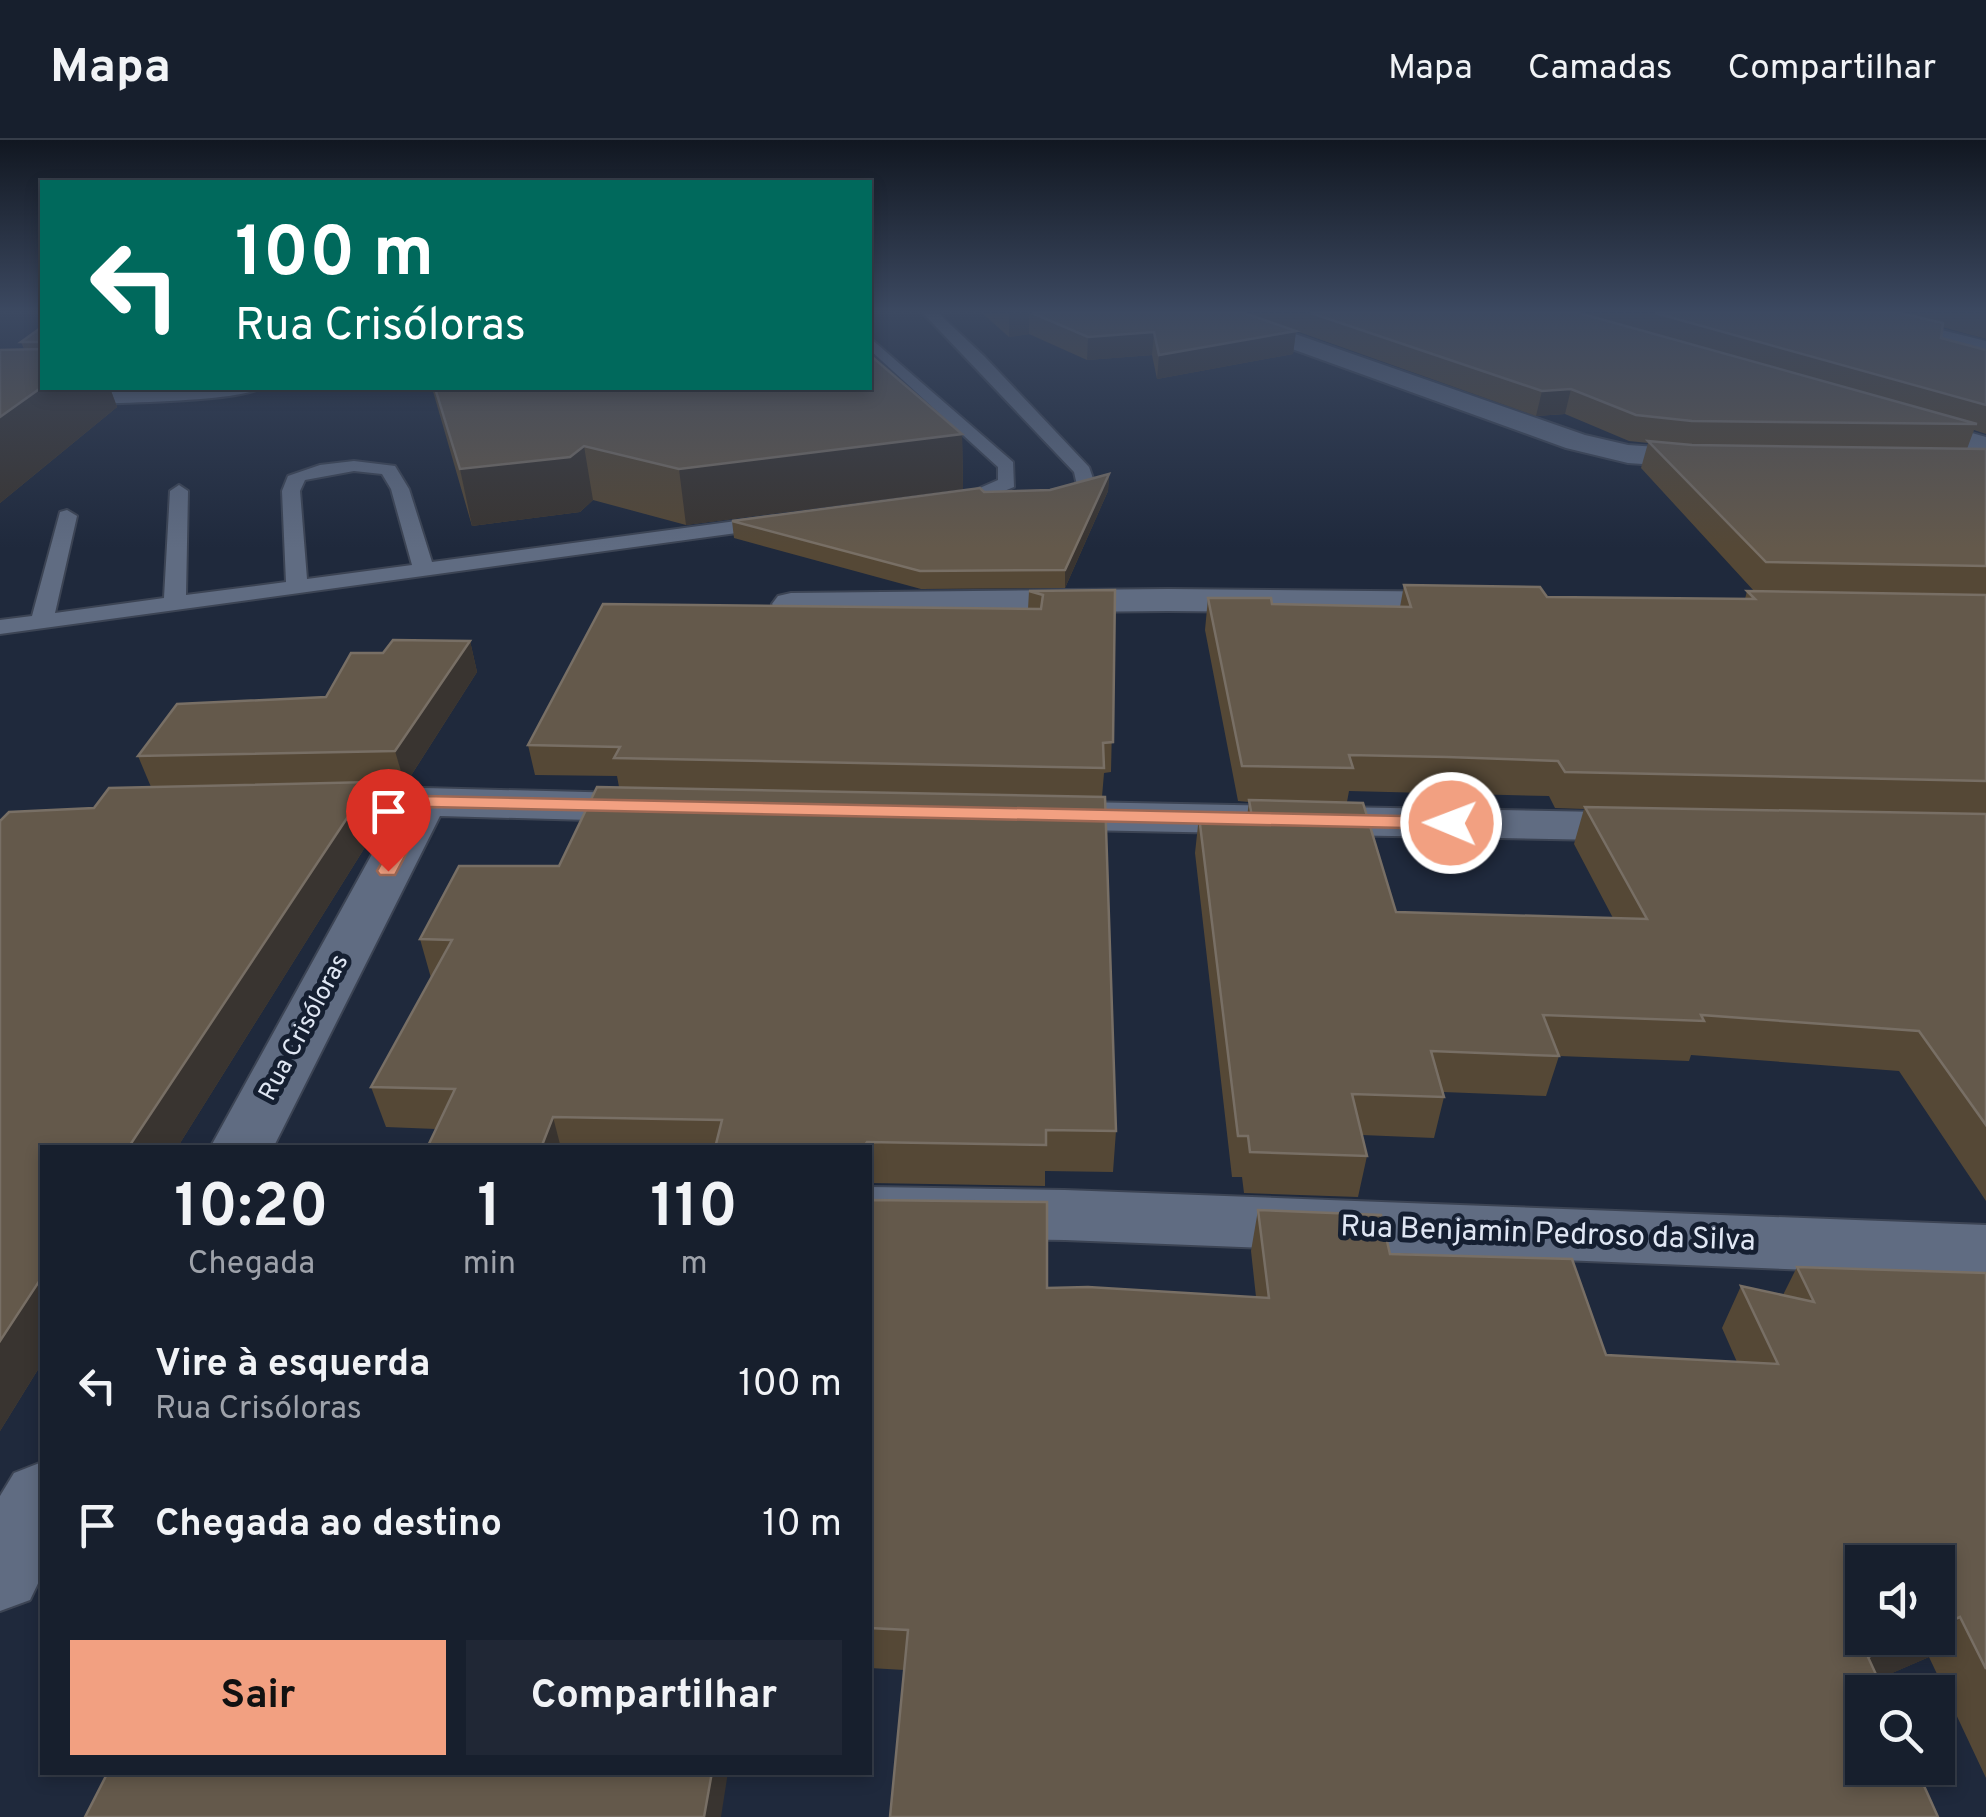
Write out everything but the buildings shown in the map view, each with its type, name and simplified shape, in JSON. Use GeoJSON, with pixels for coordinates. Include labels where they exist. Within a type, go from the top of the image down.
{"type":"FeatureCollection","features":[{"type":"Feature","properties":{"kind":"street"},"geometry":{"type":"LineString","coordinates":[[1434,391],[1576,442],[1628,454],[1741,460]]}},
{"type":"Feature","properties":{"kind":"street"},"geometry":{"type":"LineString","coordinates":[[1872,412],[1986,446]]}},
{"type":"Feature","properties":{"kind":"street"},"geometry":{"type":"LineString","coordinates":[[1948,464],[1986,464]]}},
{"type":"Feature","properties":{"kind":"street"},"geometry":{"type":"LineString","coordinates":[[791,604],[1148,600],[1501,604]]}},
{"type":"Feature","properties":{"kind":"street"},"geometry":{"type":"LineString","coordinates":[[266,804],[424,802],[708,809]]}},
{"type":"Feature","properties":{"kind":"street","name":"Rua Crisóloras"},"geometry":{"type":"LineString","coordinates":[[243,1145],[424,802]]}},
{"type":"Feature","properties":{"kind":"street"},"geometry":{"type":"LineString","coordinates":[[981,814],[1689,828]]}},
{"type":"Feature","properties":{"kind":"street","name":"Rua Benjamin Pedroso da Silva"},"geometry":{"type":"LineString","coordinates":[[872,1212],[1065,1214],[1986,1251]]}},
{"type":"Feature","properties":{"kind":"street"},"geometry":{"type":"LineString","coordinates":[[0,1572],[40,1502]]}},
{"type":"Feature","properties":{"kind":"lane"},"geometry":{"type":"LineString","coordinates":[[0,400],[224,391]]}},
{"type":"Feature","properties":{"kind":"lane"},"geometry":{"type":"LineString","coordinates":[[924,391],[1007,466],[1007,483],[977,496]]}},
{"type":"Feature","properties":{"kind":"lane"},"geometry":{"type":"LineString","coordinates":[[921,503],[977,496],[1074,494],[1088,488],[1083,472],[1009,391]]}},
{"type":"Feature","properties":{"kind":"lane"},"geometry":{"type":"LineString","coordinates":[[297,586],[291,490],[298,476],[325,468],[370,466],[389,470],[400,490],[424,569]]}},
{"type":"Feature","properties":{"kind":"lane"},"geometry":{"type":"LineString","coordinates":[[175,603],[179,491]]}},
{"type":"Feature","properties":{"kind":"lane"},"geometry":{"type":"LineString","coordinates":[[42,621],[67,516]]}},
{"type":"Feature","properties":{"kind":"lane"},"geometry":{"type":"LineString","coordinates":[[0,626],[788,520]]}},
{"type":"Feature","properties":{"kind":"route"},"geometry":{"type":"LineString","coordinates":[[388,871],[424,802],[1451,823]]}}]}
